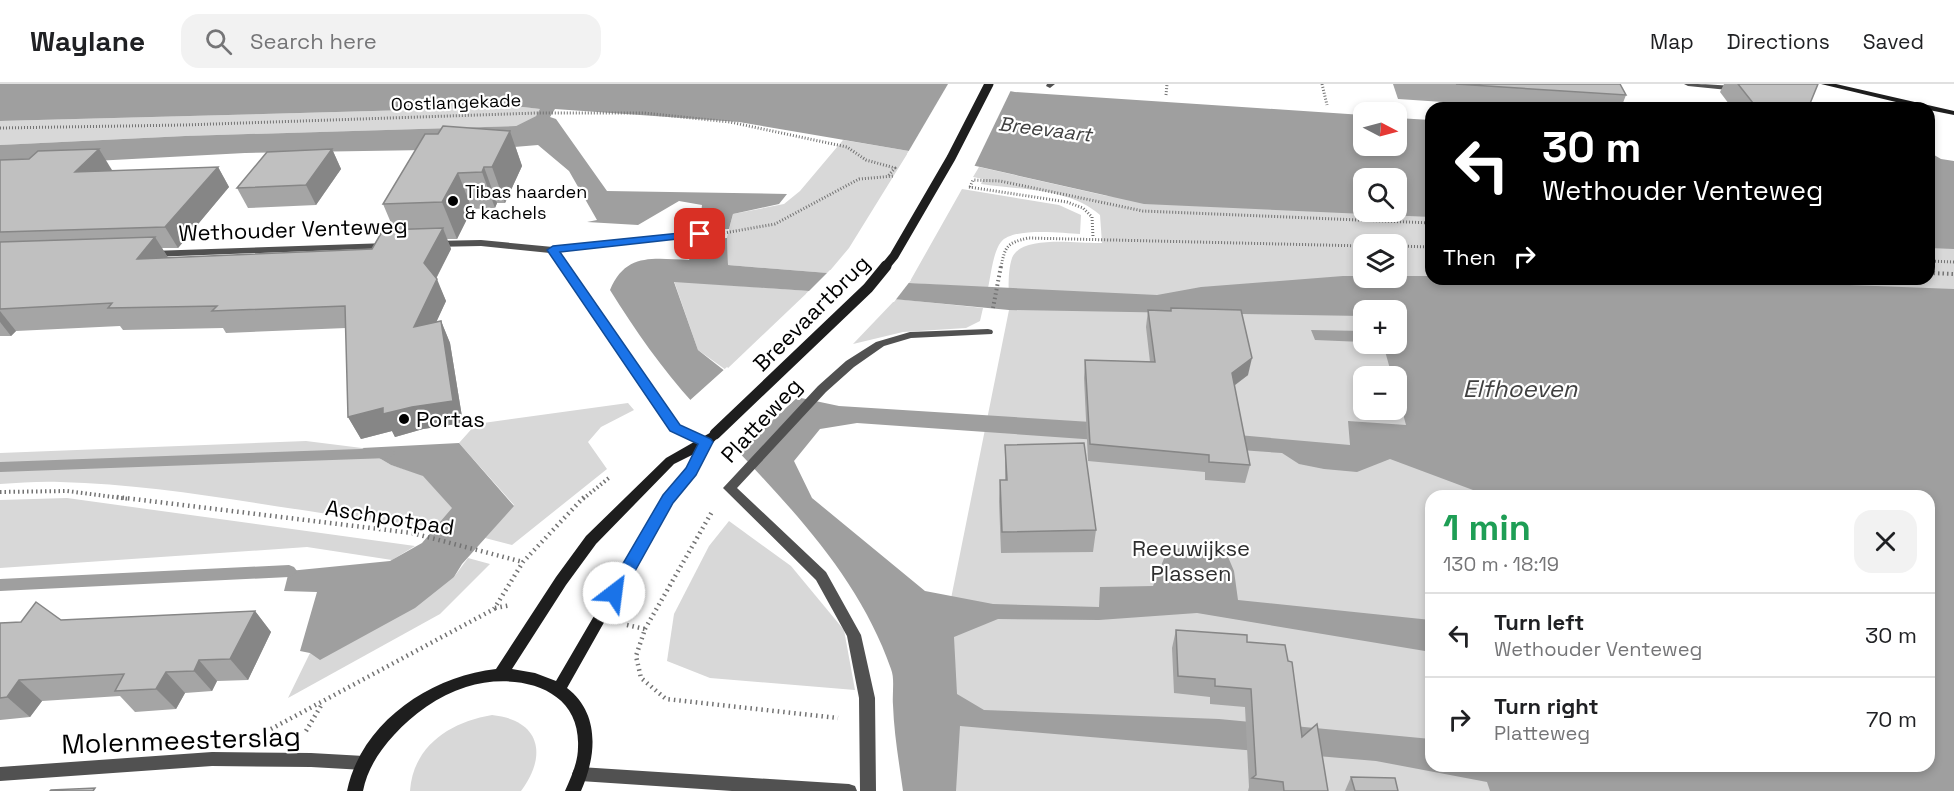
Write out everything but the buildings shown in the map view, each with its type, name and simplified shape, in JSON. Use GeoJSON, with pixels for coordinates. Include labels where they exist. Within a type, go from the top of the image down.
{"type":"FeatureCollection","features":[{"type":"Feature","properties":{"kind":"main road","name":"Breevaartbrug"},"geometry":{"type":"LineString","coordinates":[[711,438],[868,288],[894,256],[951,158],[989,84]]}},
{"type":"Feature","properties":{"kind":"main road"},"geometry":{"type":"LineString","coordinates":[[1822,85],[1904,102]]}},
{"type":"Feature","properties":{"kind":"main road"},"geometry":{"type":"LineString","coordinates":[[1935,109],[1954,113]]}},
{"type":"Feature","properties":{"kind":"main road"},"geometry":{"type":"LineString","coordinates":[[500,675],[561,581],[591,540],[670,461],[711,438]]}},
{"type":"Feature","properties":{"kind":"main road"},"geometry":{"type":"LineString","coordinates":[[559,690],[668,499],[691,471],[711,438]]}},
{"type":"Feature","properties":{"kind":"main road"},"geometry":{"type":"LineString","coordinates":[[355,791],[364,764],[389,729],[422,701],[461,682],[500,675],[527,676],[559,690],[576,708],[585,731],[586,745],[580,774],[573,791]]}},
{"type":"Feature","properties":{"kind":"street"},"geometry":{"type":"LineString","coordinates":[[1688,84],[1753,90]]}},
{"type":"Feature","properties":{"kind":"street"},"geometry":{"type":"LineString","coordinates":[[700,234],[553,250],[675,428],[711,438]]}},
{"type":"Feature","properties":{"kind":"street","name":"Wethouder Venteweg"},"geometry":{"type":"LineString","coordinates":[[422,245],[481,243],[553,250]]}},
{"type":"Feature","properties":{"kind":"street","name":"Wethouder Venteweg"},"geometry":{"type":"LineString","coordinates":[[141,254],[399,245]]}},
{"type":"Feature","properties":{"kind":"street","name":"Platteweg"},"geometry":{"type":"LineString","coordinates":[[868,791],[867,698],[854,634],[821,576],[729,488],[822,388],[850,364],[880,344],[910,335],[988,332]]}},
{"type":"Feature","properties":{"kind":"street","name":"Molenmeesterslag"},"geometry":{"type":"LineString","coordinates":[[0,774],[212,759],[311,760],[364,764]]}},
{"type":"Feature","properties":{"kind":"street"},"geometry":{"type":"LineString","coordinates":[[580,774],[849,791]]}},
{"type":"Feature","properties":{"kind":"path"},"geometry":{"type":"LineString","coordinates":[[1166,95],[1167,84]]}},
{"type":"Feature","properties":{"kind":"path"},"geometry":{"type":"LineString","coordinates":[[1322,84],[1327,105]]}},
{"type":"Feature","properties":{"kind":"path","name":"Oostlangekade"},"geometry":{"type":"LineString","coordinates":[[0,128],[195,125],[537,113],[644,113],[730,122],[847,147],[866,160],[895,168],[888,176]]}},
{"type":"Feature","properties":{"kind":"path"},"geometry":{"type":"LineString","coordinates":[[728,233],[775,224],[859,179],[894,176]]}},
{"type":"Feature","properties":{"kind":"path"},"geometry":{"type":"LineString","coordinates":[[1093,237],[1092,217],[1083,208],[1067,202],[970,187],[973,180],[1000,181],[1143,211],[1425,223]]}},
{"type":"Feature","properties":{"kind":"path"},"geometry":{"type":"LineString","coordinates":[[992,314],[1004,251],[1012,242],[1028,238],[1093,237],[1353,246]]}},
{"type":"Feature","properties":{"kind":"path"},"geometry":{"type":"LineString","coordinates":[[1407,246],[1425,247]]}},
{"type":"Feature","properties":{"kind":"path"},"geometry":{"type":"LineString","coordinates":[[1935,261],[1954,262]]}},
{"type":"Feature","properties":{"kind":"path"},"geometry":{"type":"LineString","coordinates":[[1935,273],[1954,274]]}},
{"type":"Feature","properties":{"kind":"path"},"geometry":{"type":"LineString","coordinates":[[645,629],[697,535],[729,488]]}},
{"type":"Feature","properties":{"kind":"path","name":"Aschpotpad"},"geometry":{"type":"LineString","coordinates":[[0,492],[67,491],[412,533],[523,562],[494,609],[322,703]]}},
{"type":"Feature","properties":{"kind":"path"},"geometry":{"type":"LineString","coordinates":[[666,699],[869,722]]}},
{"type":"Feature","properties":{"kind":"green space"},"geometry":{"type":"Polygon","coordinates":[[[523,107],[541,109],[536,116],[516,126],[185,136],[0,145],[0,121],[523,107]]]}},
{"type":"Feature","properties":{"kind":"green space"},"geometry":{"type":"Polygon","coordinates":[[[843,140],[909,151],[849,248],[828,273],[728,265],[727,238],[733,214],[784,204],[800,191],[843,140]]]}},
{"type":"Feature","properties":{"kind":"green space","name":"Reeuwijkse Plassen"},"geometry":{"type":"Polygon","coordinates":[[[979,167],[1107,196],[1353,211],[1353,222],[1407,222],[1407,207],[1425,200],[1425,285],[1935,285],[1935,231],[1954,232],[1954,791],[928,791],[928,713],[1009,310],[1010,264],[1018,251],[1039,243],[1102,243],[1100,215],[1088,206],[1059,195],[981,184],[983,179],[973,177],[979,167]]]}},
{"type":"Feature","properties":{"kind":"green space"},"geometry":{"type":"Polygon","coordinates":[[[962,189],[1059,205],[1081,215],[1080,234],[1038,232],[1007,237],[1001,242],[996,252],[988,288],[909,283],[962,189]]]}},
{"type":"Feature","properties":{"kind":"green space"},"geometry":{"type":"Polygon","coordinates":[[[674,281],[809,291],[726,370],[698,350],[674,281]]]}},
{"type":"Feature","properties":{"kind":"green space"},"geometry":{"type":"Polygon","coordinates":[[[896,299],[983,308],[980,321],[966,328],[903,332],[853,344],[896,299]]]}},
{"type":"Feature","properties":{"kind":"green space"},"geometry":{"type":"Polygon","coordinates":[[[628,403],[634,410],[601,427],[588,442],[607,469],[512,545],[485,538],[514,505],[459,443],[476,424],[628,403]]]}},
{"type":"Feature","properties":{"kind":"green space"},"geometry":{"type":"Polygon","coordinates":[[[306,441],[362,448],[391,465],[423,475],[453,508],[438,527],[107,484],[30,482],[0,484],[0,453],[306,441]]]}},
{"type":"Feature","properties":{"kind":"green space"},"geometry":{"type":"Polygon","coordinates":[[[67,498],[415,546],[392,560],[307,547],[0,568],[0,500],[67,498]]]}},
{"type":"Feature","properties":{"kind":"green space"},"geometry":{"type":"Polygon","coordinates":[[[729,521],[791,566],[844,630],[855,690],[710,678],[667,661],[674,614],[709,546],[729,521]]]}},
{"type":"Feature","properties":{"kind":"green space"},"geometry":{"type":"Polygon","coordinates":[[[468,558],[490,564],[440,614],[288,698],[310,653],[454,577],[468,558]]]}},
{"type":"Feature","properties":{"kind":"green space"},"geometry":{"type":"Polygon","coordinates":[[[492,715],[508,718],[521,724],[535,741],[535,765],[521,791],[410,791],[418,761],[436,739],[462,724],[492,715]]]}},
{"type":"Feature","properties":{"kind":"water","name":"Breevaart"},"geometry":{"type":"Polygon","coordinates":[[[0,84],[972,84],[1015,92],[1353,114],[1353,156],[1407,156],[1407,119],[1425,120],[1425,217],[1407,216],[1407,168],[1353,168],[1353,213],[1144,204],[909,151],[739,122],[555,109],[550,117],[556,119],[607,191],[787,194],[779,204],[733,214],[729,229],[699,230],[702,205],[679,201],[638,225],[587,222],[597,220],[569,171],[538,145],[489,149],[245,153],[0,166],[0,145],[185,136],[516,126],[536,116],[540,109],[523,107],[0,121],[0,84]]]}},
{"type":"Feature","properties":{"kind":"water"},"geometry":{"type":"Polygon","coordinates":[[[1935,156],[1954,161],[1954,249],[1935,248],[1935,156]]]}},
{"type":"Feature","properties":{"kind":"water","name":"Elfhoeven"},"geometry":{"type":"Polygon","coordinates":[[[727,238],[728,265],[828,273],[909,283],[1157,295],[1201,287],[1343,276],[1353,276],[1353,288],[1407,288],[1407,276],[1425,276],[1425,285],[1849,285],[1954,289],[1954,791],[1490,791],[1487,782],[1434,772],[1935,772],[1935,490],[1473,490],[1390,459],[1357,472],[1299,464],[1282,453],[857,423],[820,429],[794,461],[812,498],[925,591],[993,604],[1099,607],[1100,587],[1153,586],[1167,551],[1208,542],[1223,545],[1234,571],[1238,600],[1425,619],[1425,651],[1197,613],[1099,620],[998,619],[954,637],[957,694],[984,710],[1219,719],[1425,738],[1425,770],[1376,761],[960,726],[956,791],[903,791],[894,727],[892,673],[875,630],[855,594],[806,527],[671,377],[610,290],[624,269],[642,260],[689,260],[700,239],[727,238]],[[674,282],[698,350],[744,386],[839,406],[1091,422],[1350,445],[1348,421],[1406,425],[1407,366],[1389,366],[1386,354],[1407,354],[1407,300],[1353,300],[1353,316],[1009,310],[809,291],[674,282]]]}},
{"type":"Feature","properties":{"kind":"water"},"geometry":{"type":"Polygon","coordinates":[[[1311,330],[1353,331],[1353,342],[1315,340],[1311,330]]]}},
{"type":"Feature","properties":{"kind":"water"},"geometry":{"type":"Polygon","coordinates":[[[459,443],[514,506],[462,564],[454,577],[415,608],[320,660],[310,653],[300,651],[317,592],[284,591],[289,571],[390,561],[422,543],[452,508],[423,476],[391,465],[362,448],[459,443]]]}},
{"type":"Feature","properties":{"kind":"pier"},"geometry":{"type":"Polygon","coordinates":[[[948,84],[989,84],[1012,88],[973,169],[907,154],[948,84]]]}},
{"type":"Feature","properties":{"kind":"pier"},"geometry":{"type":"Polygon","coordinates":[[[830,270],[911,280],[894,302],[806,294],[830,270]]]}},
{"type":"Feature","properties":{"kind":"pier"},"geometry":{"type":"Polygon","coordinates":[[[727,367],[746,383],[800,395],[736,454],[688,402],[727,367]]]}},
{"type":"Feature","properties":{"kind":"waterway"},"geometry":{"type":"LineString","coordinates":[[0,467],[389,453]]}},
{"type":"Feature","properties":{"kind":"waterway"},"geometry":{"type":"LineString","coordinates":[[0,585],[289,571]]}},
{"type":"Feature","properties":{"kind":"place","name":"Tibas haarden & kachels"},"geometry":{"type":"Point","coordinates":[453,201]}},
{"type":"Feature","properties":{"kind":"place","name":"Portas"},"geometry":{"type":"Point","coordinates":[404,419]}},
{"type":"Feature","properties":{"kind":"route"},"geometry":{"type":"LineString","coordinates":[[614,593],[668,499],[691,471],[706,442],[675,428],[553,250],[700,234]]}}]}
